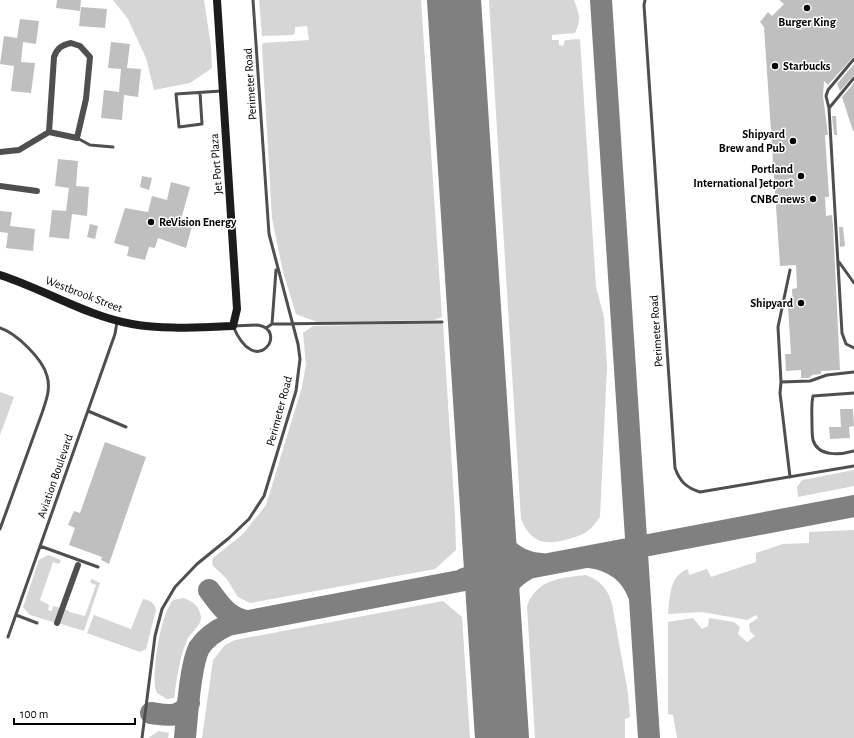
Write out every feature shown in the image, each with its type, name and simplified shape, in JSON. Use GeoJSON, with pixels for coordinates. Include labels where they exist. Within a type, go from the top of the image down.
{"type":"FeatureCollection","features":[{"type":"Feature","properties":{"kind":"street","name":"Jet Port Plaza"},"geometry":{"type":"LineString","coordinates":[[217,0],[237,308],[233,326]]}},
{"type":"Feature","properties":{"kind":"street"},"geometry":{"type":"LineString","coordinates":[[0,152],[19,150],[49,132],[77,138],[86,99],[90,57],[80,46],[71,43],[62,45],[56,50],[54,57],[49,132]]}},
{"type":"Feature","properties":{"kind":"street"},"geometry":{"type":"LineString","coordinates":[[0,186],[37,190]]}},
{"type":"Feature","properties":{"kind":"street","name":"Westbrook Street"},"geometry":{"type":"LineString","coordinates":[[0,275],[117,320],[162,328],[233,326]]}},
{"type":"Feature","properties":{"kind":"street"},"geometry":{"type":"LineString","coordinates":[[57,623],[78,565]]}},
{"type":"Feature","properties":{"kind":"lane","name":"Perimeter Road"},"geometry":{"type":"LineString","coordinates":[[142,738],[155,636],[162,609],[167,598],[198,564],[249,519],[264,496],[299,377],[300,360],[294,325],[269,234],[253,0]]}},
{"type":"Feature","properties":{"kind":"lane","name":"Perimeter Road"},"geometry":{"type":"LineString","coordinates":[[645,0],[644,13],[675,468],[684,484],[690,489],[700,492],[854,466]]}},
{"type":"Feature","properties":{"kind":"lane"},"geometry":{"type":"LineString","coordinates":[[854,58],[828,90],[826,96],[829,108],[842,333],[846,344],[854,348]]}},
{"type":"Feature","properties":{"kind":"lane"},"geometry":{"type":"LineString","coordinates":[[829,108],[854,78]]}},
{"type":"Feature","properties":{"kind":"lane"},"geometry":{"type":"LineString","coordinates":[[200,92],[202,124],[179,126],[176,94],[200,92],[223,91]]}},
{"type":"Feature","properties":{"kind":"lane"},"geometry":{"type":"LineString","coordinates":[[77,138],[90,145],[113,147]]}},
{"type":"Feature","properties":{"kind":"lane"},"geometry":{"type":"LineString","coordinates":[[838,260],[844,272],[854,283]]}},
{"type":"Feature","properties":{"kind":"lane"},"geometry":{"type":"LineString","coordinates":[[272,324],[277,267]]}},
{"type":"Feature","properties":{"kind":"lane"},"geometry":{"type":"LineString","coordinates":[[790,270],[778,327],[781,382],[780,393],[790,477]]}},
{"type":"Feature","properties":{"kind":"lane","name":"Aviation Boulevard"},"geometry":{"type":"LineString","coordinates":[[8,637],[115,334],[117,320]]}},
{"type":"Feature","properties":{"kind":"lane"},"geometry":{"type":"LineString","coordinates":[[266,328],[272,324],[294,325],[442,322]]}},
{"type":"Feature","properties":{"kind":"lane"},"geometry":{"type":"LineString","coordinates":[[258,325],[266,328],[271,335],[270,344],[263,350],[255,352],[239,339],[233,326],[258,325]]}},
{"type":"Feature","properties":{"kind":"lane"},"geometry":{"type":"LineString","coordinates":[[0,328],[14,335],[41,363],[47,376],[48,384],[47,398],[0,529]]}},
{"type":"Feature","properties":{"kind":"lane"},"geometry":{"type":"LineString","coordinates":[[781,382],[810,381],[827,375],[854,372]]}},
{"type":"Feature","properties":{"kind":"lane"},"geometry":{"type":"LineString","coordinates":[[854,393],[813,396],[812,405],[813,440],[817,448],[821,451],[832,453],[854,451]]}},
{"type":"Feature","properties":{"kind":"lane"},"geometry":{"type":"LineString","coordinates":[[88,411],[126,427]]}},
{"type":"Feature","properties":{"kind":"lane"},"geometry":{"type":"LineString","coordinates":[[40,546],[98,568]]}},
{"type":"Feature","properties":{"kind":"lane"},"geometry":{"type":"LineString","coordinates":[[16,615],[37,623]]}},
{"type":"Feature","properties":{"kind":"shaded area"},"geometry":{"type":"Polygon","coordinates":[[[113,0],[204,0],[211,46],[212,68],[190,83],[154,90],[146,58],[128,19],[113,0]]]}},
{"type":"Feature","properties":{"kind":"shaded area"},"geometry":{"type":"Polygon","coordinates":[[[259,0],[421,0],[442,317],[434,320],[317,322],[296,314],[283,272],[272,218],[262,46],[263,43],[309,40],[307,26],[295,27],[295,33],[293,35],[262,36],[259,0]]]}},
{"type":"Feature","properties":{"kind":"shaded area"},"geometry":{"type":"Polygon","coordinates":[[[489,0],[574,0],[579,16],[575,33],[552,35],[552,40],[559,40],[559,45],[563,46],[565,40],[580,39],[596,287],[604,317],[607,367],[600,517],[585,533],[577,537],[557,542],[544,542],[533,537],[521,519],[489,0]]]}},
{"type":"Feature","properties":{"kind":"shaded area"},"geometry":{"type":"Polygon","coordinates":[[[443,323],[456,550],[435,569],[250,603],[238,597],[226,578],[213,566],[212,562],[213,558],[243,534],[266,505],[302,387],[306,364],[303,333],[313,326],[443,323]]]}},
{"type":"Feature","properties":{"kind":"shaded area"},"geometry":{"type":"Polygon","coordinates":[[[0,392],[14,397],[0,435],[0,392]]]}},
{"type":"Feature","properties":{"kind":"shaded area"},"geometry":{"type":"Polygon","coordinates":[[[854,470],[854,486],[798,497],[797,487],[802,480],[854,470]]]}},
{"type":"Feature","properties":{"kind":"shaded area"},"geometry":{"type":"Polygon","coordinates":[[[854,530],[854,738],[677,738],[673,715],[668,714],[668,622],[693,618],[702,629],[708,626],[709,618],[734,622],[740,627],[738,634],[747,642],[755,636],[750,631],[749,624],[758,618],[756,615],[747,620],[702,612],[668,614],[670,594],[677,577],[688,569],[689,575],[707,569],[711,577],[756,562],[756,553],[783,544],[809,543],[809,532],[854,530]]]}},
{"type":"Feature","properties":{"kind":"shaded area"},"geometry":{"type":"Polygon","coordinates":[[[48,555],[61,560],[59,564],[53,562],[40,600],[49,605],[48,610],[52,611],[53,606],[61,608],[56,623],[30,615],[23,607],[39,560],[48,555]]]}},
{"type":"Feature","properties":{"kind":"shaded area"},"geometry":{"type":"Polygon","coordinates":[[[586,575],[596,580],[603,586],[612,604],[628,693],[630,717],[625,719],[625,738],[535,738],[527,606],[531,597],[543,585],[567,577],[586,575]]]}},
{"type":"Feature","properties":{"kind":"shaded area"},"geometry":{"type":"Polygon","coordinates":[[[92,579],[100,583],[84,631],[58,623],[64,609],[69,612],[85,616],[96,585],[91,583],[90,581],[92,579]]]}},
{"type":"Feature","properties":{"kind":"shaded area"},"geometry":{"type":"Polygon","coordinates":[[[183,598],[189,600],[197,607],[201,620],[184,647],[174,698],[167,699],[157,693],[155,687],[156,654],[164,617],[168,607],[173,600],[183,598]]]}},
{"type":"Feature","properties":{"kind":"shaded area"},"geometry":{"type":"Polygon","coordinates":[[[143,599],[152,602],[155,605],[156,610],[146,649],[140,652],[87,633],[94,615],[131,629],[143,599]]]}},
{"type":"Feature","properties":{"kind":"shaded area"},"geometry":{"type":"Polygon","coordinates":[[[443,601],[462,617],[470,738],[202,738],[213,660],[225,645],[235,640],[443,601]]]}},
{"type":"Feature","properties":{"kind":"shaded area"},"geometry":{"type":"Polygon","coordinates":[[[159,731],[169,733],[168,738],[148,738],[159,731]]]}},
{"type":"Feature","properties":{"kind":"building"},"geometry":{"type":"Polygon","coordinates":[[[57,0],[81,0],[80,11],[56,8],[57,0]]]}},
{"type":"Feature","properties":{"kind":"building","name":"Portland International Jetport"},"geometry":{"type":"Polygon","coordinates":[[[779,0],[854,0],[854,56],[828,85],[824,81],[823,96],[828,135],[825,135],[829,197],[825,197],[826,216],[832,215],[833,225],[840,370],[821,371],[821,374],[812,375],[809,378],[801,378],[801,370],[786,371],[785,354],[791,354],[788,307],[793,306],[792,289],[797,288],[796,265],[780,266],[764,27],[760,22],[768,12],[772,16],[784,4],[779,0]]]}},
{"type":"Feature","properties":{"kind":"building"},"geometry":{"type":"Polygon","coordinates":[[[81,7],[107,9],[105,28],[79,26],[81,7]]]}},
{"type":"Feature","properties":{"kind":"building"},"geometry":{"type":"Polygon","coordinates":[[[20,19],[39,21],[36,44],[23,42],[21,62],[35,63],[31,93],[11,91],[14,66],[0,64],[4,36],[17,38],[20,19]]]}},
{"type":"Feature","properties":{"kind":"building"},"geometry":{"type":"Polygon","coordinates":[[[111,42],[130,44],[127,68],[141,69],[138,97],[124,95],[122,120],[101,118],[104,90],[119,92],[121,69],[108,68],[111,42]]]}},
{"type":"Feature","properties":{"kind":"building"},"geometry":{"type":"Polygon","coordinates":[[[854,64],[854,75],[840,91],[837,84],[854,64]]]}},
{"type":"Feature","properties":{"kind":"building"},"geometry":{"type":"Polygon","coordinates":[[[854,83],[854,131],[853,131],[842,97],[854,83]]]}},
{"type":"Feature","properties":{"kind":"building"},"geometry":{"type":"Polygon","coordinates":[[[832,116],[836,116],[837,135],[834,135],[832,116]]]}},
{"type":"Feature","properties":{"kind":"building"},"geometry":{"type":"Polygon","coordinates":[[[58,159],[78,161],[76,186],[89,187],[87,216],[72,214],[69,239],[49,237],[52,210],[66,211],[69,188],[55,186],[58,159]]]}},
{"type":"Feature","properties":{"kind":"building"},"geometry":{"type":"Polygon","coordinates":[[[142,176],[152,178],[149,190],[140,187],[142,176]]]}},
{"type":"Feature","properties":{"kind":"building","name":"ReVision Energy"},"geometry":{"type":"Polygon","coordinates":[[[171,182],[190,187],[180,223],[192,226],[186,248],[158,238],[155,248],[149,247],[145,260],[127,256],[129,247],[114,243],[125,208],[148,212],[152,196],[167,200],[171,182]]]}},
{"type":"Feature","properties":{"kind":"building"},"geometry":{"type":"Polygon","coordinates":[[[0,211],[12,212],[10,226],[35,229],[33,251],[6,248],[8,233],[0,232],[0,211]]]}},
{"type":"Feature","properties":{"kind":"building"},"geometry":{"type":"Polygon","coordinates":[[[90,224],[98,226],[95,239],[87,237],[90,224]]]}},
{"type":"Feature","properties":{"kind":"building"},"geometry":{"type":"Polygon","coordinates":[[[839,227],[843,227],[845,246],[840,247],[839,227]]]}},
{"type":"Feature","properties":{"kind":"building"},"geometry":{"type":"Polygon","coordinates":[[[840,409],[853,409],[854,426],[849,427],[850,438],[830,439],[829,427],[841,427],[840,409]]]}},
{"type":"Feature","properties":{"kind":"building"},"geometry":{"type":"Polygon","coordinates":[[[105,442],[146,457],[109,564],[101,560],[102,557],[69,545],[75,528],[68,525],[74,511],[80,513],[105,442]]]}},
{"type":"Feature","properties":{"kind":"taxiway"},"geometry":{"type":"LineString","coordinates":[[601,0],[649,738]]}},
{"type":"Feature","properties":{"kind":"taxiway"},"geometry":{"type":"LineString","coordinates":[[185,738],[189,692],[193,667],[199,648],[208,637],[228,625],[854,506]]}},
{"type":"Feature","properties":{"kind":"taxiway"},"geometry":{"type":"LineString","coordinates":[[487,512],[499,540],[512,554],[520,559],[541,564]]}},
{"type":"Feature","properties":{"kind":"taxiway"},"geometry":{"type":"LineString","coordinates":[[464,579],[476,573],[480,568],[486,557],[489,538]]}},
{"type":"Feature","properties":{"kind":"taxiway"},"geometry":{"type":"LineString","coordinates":[[590,557],[606,561],[620,569],[631,580],[639,595]]}},
{"type":"Feature","properties":{"kind":"taxiway"},"geometry":{"type":"LineString","coordinates":[[494,619],[498,603],[504,590],[514,578],[527,569]]}},
{"type":"Feature","properties":{"kind":"taxiway"},"geometry":{"type":"LineString","coordinates":[[209,590],[225,610],[235,617],[247,621]]}},
{"type":"Feature","properties":{"kind":"taxiway"},"geometry":{"type":"LineString","coordinates":[[151,713],[168,715],[177,714],[182,712],[189,703]]}},
{"type":"Feature","properties":{"kind":"runway"},"geometry":{"type":"LineString","coordinates":[[454,0],[502,738]]}},
{"type":"Feature","properties":{"kind":"place","name":"Burger King"},"geometry":{"type":"Point","coordinates":[807,8]}},
{"type":"Feature","properties":{"kind":"place","name":"Starbucks"},"geometry":{"type":"Point","coordinates":[775,66]}},
{"type":"Feature","properties":{"kind":"place","name":"Shipyard Brew and Pub"},"geometry":{"type":"Point","coordinates":[793,141]}},
{"type":"Feature","properties":{"kind":"place","name":"Portland International Jetport"},"geometry":{"type":"Point","coordinates":[801,176]}},
{"type":"Feature","properties":{"kind":"place","name":"CNBC news"},"geometry":{"type":"Point","coordinates":[813,199]}},
{"type":"Feature","properties":{"kind":"place","name":"ReVision Energy"},"geometry":{"type":"Point","coordinates":[151,222]}},
{"type":"Feature","properties":{"kind":"place","name":"Shipyard"},"geometry":{"type":"Point","coordinates":[801,303]}}]}
